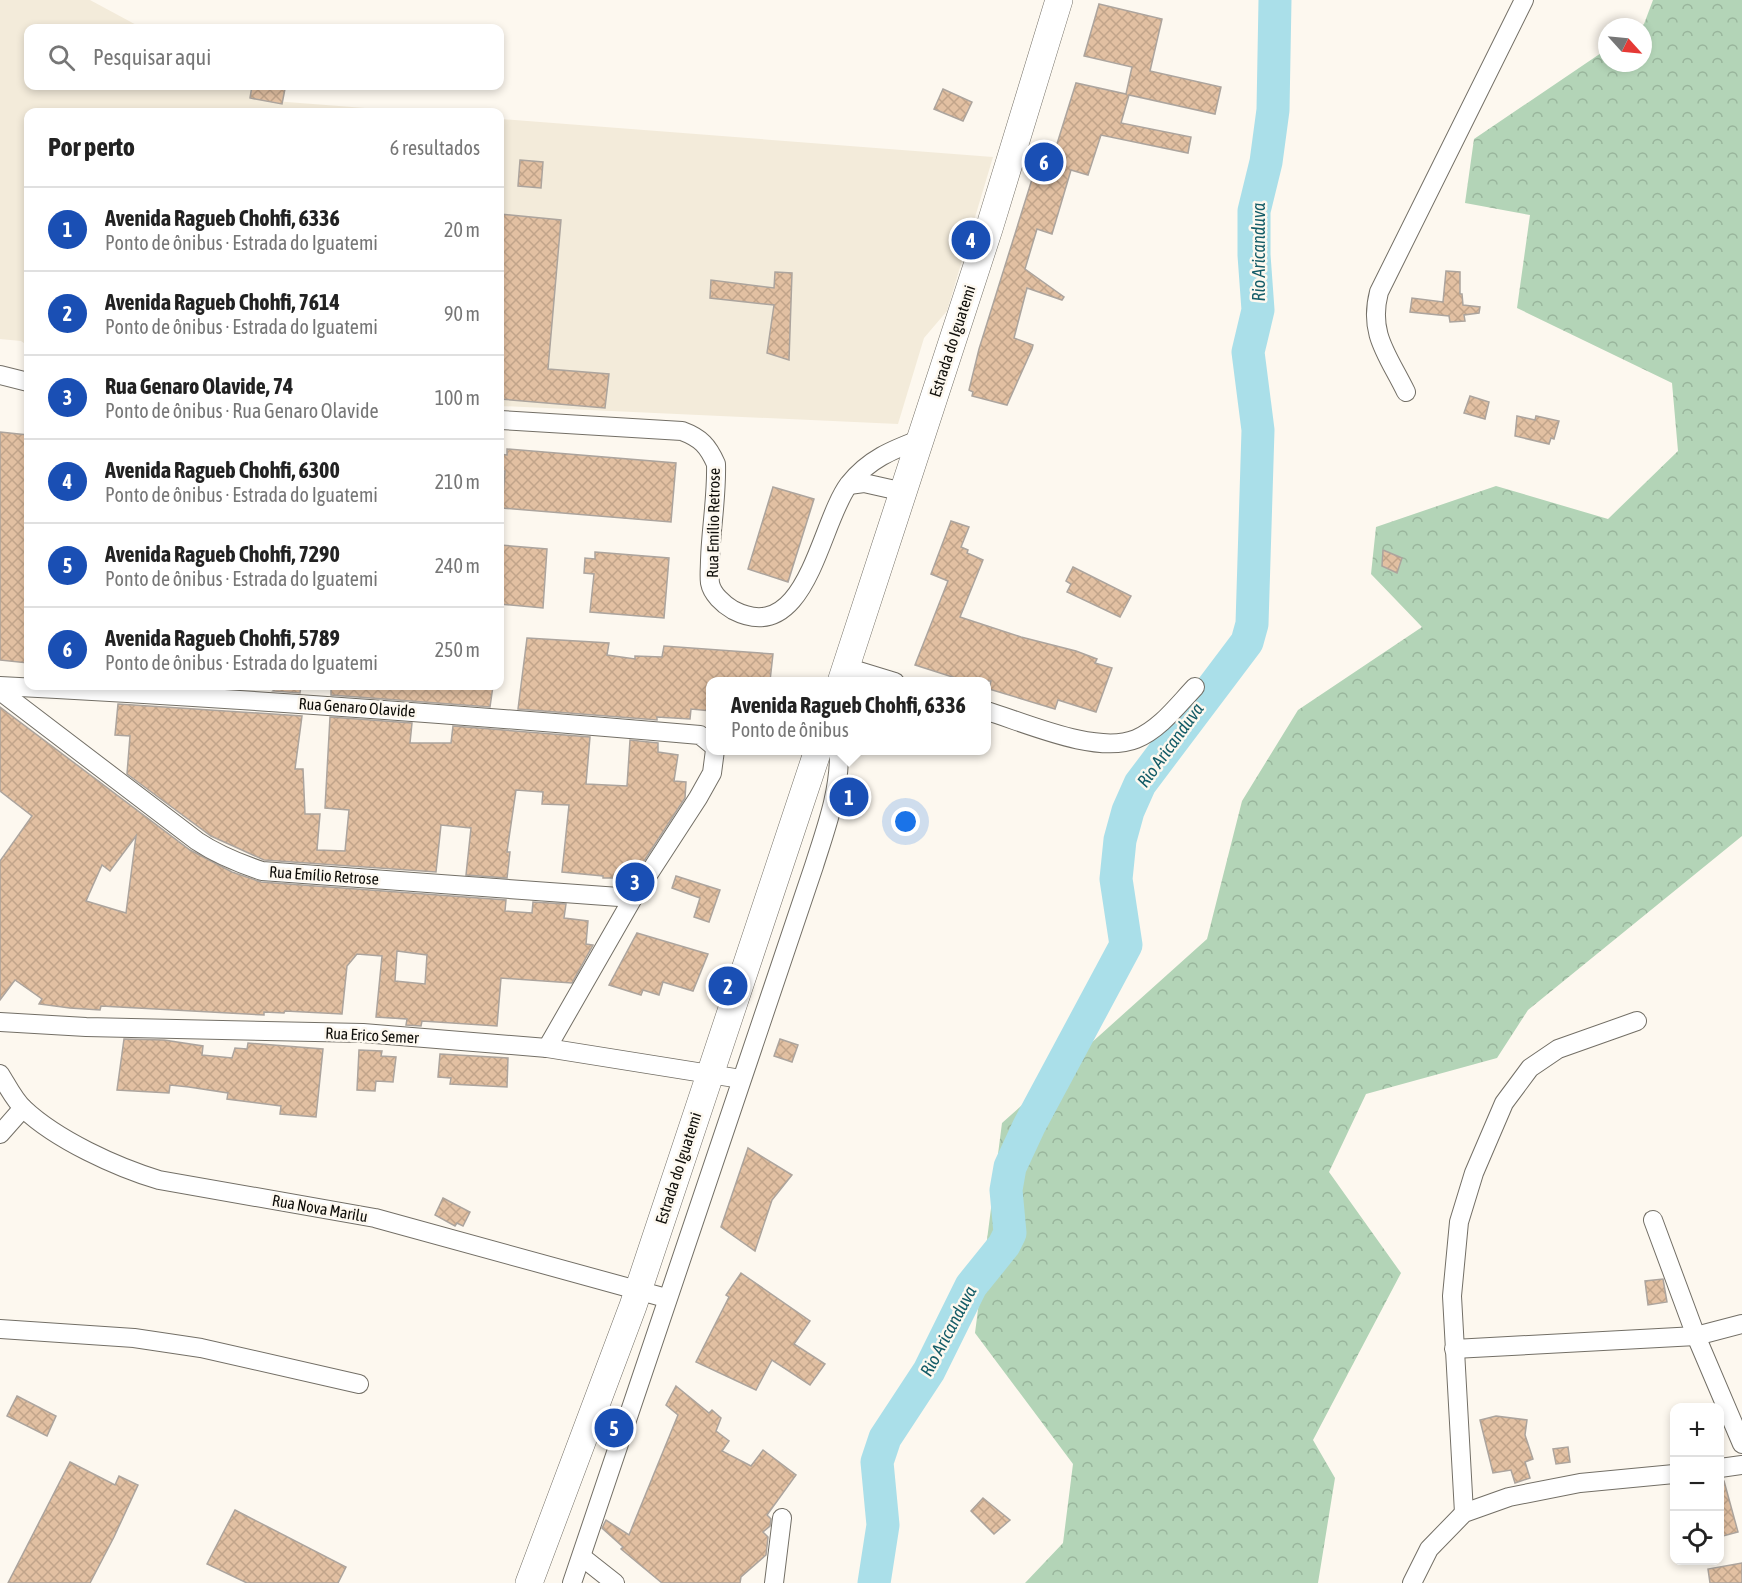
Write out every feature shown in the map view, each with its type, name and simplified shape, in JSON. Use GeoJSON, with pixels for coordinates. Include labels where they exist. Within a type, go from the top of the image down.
{"type":"FeatureCollection","features":[{"type":"Feature","properties":{"kind":"main road","name":"Estrada do Iguatemi"},"geometry":{"type":"LineString","coordinates":[[844,674],[989,229],[1059,0]]}},
{"type":"Feature","properties":{"kind":"main road","name":"Estrada do Iguatemi"},"geometry":{"type":"LineString","coordinates":[[529,1583],[638,1290],[816,755]]}},
{"type":"Feature","properties":{"kind":"street"},"geometry":{"type":"LineString","coordinates":[[1406,392],[1375,330],[1374,313],[1379,292],[1490,73],[1524,0]]}},
{"type":"Feature","properties":{"kind":"street"},"geometry":{"type":"LineString","coordinates":[[0,375],[24,381]]}},
{"type":"Feature","properties":{"kind":"street","name":"Rua Emílio Retrose"},"geometry":{"type":"LineString","coordinates":[[504,420],[682,431],[697,437],[708,447],[716,464],[710,583],[722,603],[750,615],[766,616],[779,613],[800,592],[834,509],[849,485],[865,466],[882,454],[921,439]]}},
{"type":"Feature","properties":{"kind":"street"},"geometry":{"type":"LineString","coordinates":[[849,485],[864,483],[904,492]]}},
{"type":"Feature","properties":{"kind":"street"},"geometry":{"type":"LineString","coordinates":[[844,674],[866,677]]}},
{"type":"Feature","properties":{"kind":"street"},"geometry":{"type":"LineString","coordinates":[[991,712],[1048,731],[1113,745],[1137,738],[1149,731],[1169,716],[1195,687]]}},
{"type":"Feature","properties":{"kind":"street","name":"Rua Emílio Retrose"},"geometry":{"type":"LineString","coordinates":[[0,688],[197,841],[217,855],[237,863],[262,871],[633,898]]}},
{"type":"Feature","properties":{"kind":"street","name":"Rua Genaro Olavide"},"geometry":{"type":"LineString","coordinates":[[0,688],[24,689]]}},
{"type":"Feature","properties":{"kind":"street","name":"Rua Genaro Olavide"},"geometry":{"type":"LineString","coordinates":[[46,690],[253,699],[700,735],[706,740]]}},
{"type":"Feature","properties":{"kind":"street"},"geometry":{"type":"LineString","coordinates":[[547,1048],[633,898],[698,798],[712,773],[714,755]]}},
{"type":"Feature","properties":{"kind":"street"},"geometry":{"type":"LineString","coordinates":[[572,1583],[834,801],[839,774],[838,755]]}},
{"type":"Feature","properties":{"kind":"street"},"geometry":{"type":"LineString","coordinates":[[1464,1513],[1452,1296],[1459,1222],[1474,1173],[1504,1103],[1530,1068],[1547,1055],[1637,1021]]}},
{"type":"Feature","properties":{"kind":"street","name":"Rua Erico Semer"},"geometry":{"type":"LineString","coordinates":[[0,1022],[86,1028],[363,1032],[547,1048],[741,1079]]}},
{"type":"Feature","properties":{"kind":"street","name":"Rua Nova Marilu"},"geometry":{"type":"LineString","coordinates":[[0,1074],[23,1108],[62,1137],[143,1175],[375,1218],[666,1298]]}},
{"type":"Feature","properties":{"kind":"street"},"geometry":{"type":"LineString","coordinates":[[0,1134],[23,1108]]}},
{"type":"Feature","properties":{"kind":"street"},"geometry":{"type":"LineString","coordinates":[[1653,1220],[1696,1336],[1742,1444]]}},
{"type":"Feature","properties":{"kind":"street"},"geometry":{"type":"LineString","coordinates":[[1454,1349],[1696,1336],[1742,1324]]}},
{"type":"Feature","properties":{"kind":"street"},"geometry":{"type":"LineString","coordinates":[[0,1329],[75,1333],[178,1344],[359,1384]]}},
{"type":"Feature","properties":{"kind":"street"},"geometry":{"type":"LineString","coordinates":[[1724,1467],[1742,1465]]}},
{"type":"Feature","properties":{"kind":"street"},"geometry":{"type":"LineString","coordinates":[[1412,1583],[1429,1549],[1464,1513],[1509,1497],[1580,1483],[1670,1474]]}},
{"type":"Feature","properties":{"kind":"street"},"geometry":{"type":"LineString","coordinates":[[774,1583],[782,1518]]}},
{"type":"Feature","properties":{"kind":"street"},"geometry":{"type":"LineString","coordinates":[[582,1557],[615,1583]]}},
{"type":"Feature","properties":{"kind":"shaded area"},"geometry":{"type":"Polygon","coordinates":[[[0,0],[90,0],[135,24],[24,24],[24,90],[253,90],[274,101],[365,108],[24,108],[24,343],[0,339],[0,0]]]}},
{"type":"Feature","properties":{"kind":"shaded area"},"geometry":{"type":"Polygon","coordinates":[[[504,119],[993,157],[947,311],[924,338],[898,424],[504,406],[504,119]]]}},
{"type":"Feature","properties":{"kind":"green space"},"geometry":{"type":"Polygon","coordinates":[[[1653,0],[1742,0],[1742,836],[1528,1010],[1497,1058],[1366,1094],[1329,1172],[1401,1273],[1313,1440],[1335,1478],[1318,1583],[1025,1583],[1063,1543],[1073,1464],[975,1333],[1002,1123],[1207,939],[1242,801],[1298,710],[1422,627],[1371,574],[1376,527],[1496,486],[1608,519],[1678,451],[1672,383],[1517,308],[1530,215],[1465,203],[1474,139],[1598,55],[1598,72],[1652,72],[1652,18],[1646,18],[1653,0]]]}},
{"type":"Feature","properties":{"kind":"building"},"geometry":{"type":"Polygon","coordinates":[[[1099,4],[1162,19],[1150,71],[1221,87],[1215,114],[1129,95],[1121,123],[1191,137],[1188,153],[1101,135],[1088,175],[1071,170],[1052,234],[1037,229],[1025,269],[1064,297],[1062,300],[1027,288],[1014,338],[1033,345],[1007,405],[972,396],[973,392],[969,390],[979,349],[1034,173],[1047,176],[1076,83],[1126,94],[1132,67],[1084,56],[1099,4]]]}},
{"type":"Feature","properties":{"kind":"building"},"geometry":{"type":"Polygon","coordinates":[[[943,89],[972,102],[963,121],[934,109],[943,89]]]}},
{"type":"Feature","properties":{"kind":"building"},"geometry":{"type":"Polygon","coordinates":[[[251,90],[285,90],[282,104],[250,98],[251,90]]]}},
{"type":"Feature","properties":{"kind":"building"},"geometry":{"type":"Polygon","coordinates":[[[520,160],[543,162],[541,188],[518,186],[520,160]]]}},
{"type":"Feature","properties":{"kind":"building"},"geometry":{"type":"Polygon","coordinates":[[[504,214],[561,220],[548,369],[609,374],[605,408],[504,399],[504,214]]]}},
{"type":"Feature","properties":{"kind":"building"},"geometry":{"type":"Polygon","coordinates":[[[1446,271],[1460,272],[1460,294],[1462,294],[1463,305],[1480,307],[1479,313],[1464,315],[1465,321],[1450,322],[1449,316],[1410,312],[1412,298],[1443,302],[1446,271]]]}},
{"type":"Feature","properties":{"kind":"building"},"geometry":{"type":"Polygon","coordinates":[[[775,272],[792,273],[789,360],[767,353],[774,305],[710,298],[711,280],[774,288],[775,272]]]}},
{"type":"Feature","properties":{"kind":"building"},"geometry":{"type":"Polygon","coordinates":[[[1470,396],[1489,402],[1485,419],[1464,413],[1470,396]]]}},
{"type":"Feature","properties":{"kind":"building"},"geometry":{"type":"Polygon","coordinates":[[[1517,416],[1535,420],[1536,416],[1559,421],[1554,439],[1551,438],[1549,444],[1515,436],[1517,416]]]}},
{"type":"Feature","properties":{"kind":"building"},"geometry":{"type":"Polygon","coordinates":[[[0,432],[24,435],[24,663],[0,660],[0,432]]]}},
{"type":"Feature","properties":{"kind":"building"},"geometry":{"type":"Polygon","coordinates":[[[507,449],[676,463],[671,522],[504,508],[504,455],[507,455],[507,449]]]}},
{"type":"Feature","properties":{"kind":"building"},"geometry":{"type":"Polygon","coordinates":[[[773,487],[814,499],[788,582],[748,569],[773,487]]]}},
{"type":"Feature","properties":{"kind":"building"},"geometry":{"type":"Polygon","coordinates":[[[951,521],[969,527],[961,547],[968,550],[967,553],[983,560],[960,617],[1021,637],[1076,651],[1097,659],[1095,663],[1112,668],[1096,712],[1058,700],[1055,709],[991,690],[991,677],[952,677],[915,665],[948,581],[931,574],[951,521]]]}},
{"type":"Feature","properties":{"kind":"building"},"geometry":{"type":"Polygon","coordinates":[[[504,545],[547,549],[543,608],[504,604],[504,545]]]}},
{"type":"Feature","properties":{"kind":"building"},"geometry":{"type":"Polygon","coordinates":[[[1383,550],[1402,558],[1397,573],[1382,566],[1383,550]]]}},
{"type":"Feature","properties":{"kind":"building"},"geometry":{"type":"Polygon","coordinates":[[[595,552],[669,558],[664,618],[590,612],[594,574],[584,573],[585,558],[595,559],[595,552]]]}},
{"type":"Feature","properties":{"kind":"building"},"geometry":{"type":"Polygon","coordinates":[[[1073,567],[1131,596],[1120,617],[1067,592],[1071,584],[1066,581],[1073,567]]]}},
{"type":"Feature","properties":{"kind":"building"},"geometry":{"type":"Polygon","coordinates":[[[527,638],[609,643],[607,655],[635,659],[635,656],[662,657],[664,646],[773,654],[770,677],[706,677],[706,710],[691,709],[690,719],[657,717],[657,720],[518,709],[527,638]]]}},
{"type":"Feature","properties":{"kind":"building"},"geometry":{"type":"Polygon","coordinates":[[[274,690],[300,690],[300,693],[274,690]]]}},
{"type":"Feature","properties":{"kind":"building"},"geometry":{"type":"Polygon","coordinates":[[[331,690],[492,690],[490,707],[331,695],[331,690]]]}},
{"type":"Feature","properties":{"kind":"building"},"geometry":{"type":"Polygon","coordinates":[[[118,704],[302,716],[295,769],[303,769],[305,814],[320,814],[317,850],[345,851],[349,810],[325,808],[330,717],[412,723],[410,743],[451,743],[453,726],[590,737],[586,784],[627,786],[630,740],[658,743],[658,752],[678,755],[674,781],[686,782],[685,798],[633,878],[603,878],[603,876],[562,872],[569,805],[542,804],[543,792],[516,790],[507,852],[510,852],[507,878],[466,875],[471,828],[441,825],[436,872],[264,860],[211,836],[127,774],[130,736],[115,735],[118,704]]]}},
{"type":"Feature","properties":{"kind":"building"},"geometry":{"type":"Polygon","coordinates":[[[0,707],[190,850],[232,872],[261,882],[506,900],[505,911],[532,913],[533,902],[566,904],[564,918],[588,921],[586,944],[593,945],[572,983],[501,978],[497,1026],[422,1021],[421,1026],[406,1025],[407,1019],[376,1017],[382,956],[357,954],[347,966],[342,1014],[285,1011],[284,1013],[264,1012],[264,1015],[101,1006],[100,1010],[70,1008],[39,1004],[42,999],[15,980],[0,1000],[0,861],[32,816],[0,791],[0,707]],[[136,836],[110,871],[102,865],[86,901],[126,913],[136,836]],[[397,951],[395,981],[425,984],[427,955],[397,951]]]}},
{"type":"Feature","properties":{"kind":"building"},"geometry":{"type":"Polygon","coordinates":[[[676,876],[720,890],[709,922],[694,917],[700,898],[672,888],[676,876]]]}},
{"type":"Feature","properties":{"kind":"building"},"geometry":{"type":"Polygon","coordinates":[[[637,933],[708,954],[693,991],[663,982],[659,995],[643,990],[641,995],[609,985],[637,933]]]}},
{"type":"Feature","properties":{"kind":"building"},"geometry":{"type":"Polygon","coordinates":[[[124,1039],[164,1040],[203,1046],[202,1055],[232,1058],[235,1048],[247,1049],[248,1043],[323,1049],[316,1117],[280,1114],[281,1106],[227,1099],[228,1093],[189,1087],[170,1085],[169,1093],[117,1090],[124,1039]]]}},
{"type":"Feature","properties":{"kind":"building"},"geometry":{"type":"Polygon","coordinates":[[[780,1039],[798,1045],[792,1062],[774,1056],[780,1039]]]}},
{"type":"Feature","properties":{"kind":"building"},"geometry":{"type":"Polygon","coordinates":[[[359,1050],[382,1051],[381,1056],[396,1057],[393,1082],[376,1081],[375,1091],[357,1090],[359,1050]]]}},
{"type":"Feature","properties":{"kind":"building"},"geometry":{"type":"Polygon","coordinates":[[[440,1054],[508,1058],[507,1087],[450,1084],[451,1078],[438,1077],[440,1054]]]}},
{"type":"Feature","properties":{"kind":"building"},"geometry":{"type":"Polygon","coordinates":[[[748,1148],[792,1175],[772,1200],[755,1251],[721,1227],[748,1148]]]}},
{"type":"Feature","properties":{"kind":"building"},"geometry":{"type":"Polygon","coordinates":[[[443,1198],[470,1212],[463,1226],[457,1223],[455,1226],[435,1215],[443,1198]]]}},
{"type":"Feature","properties":{"kind":"building"},"geometry":{"type":"Polygon","coordinates":[[[741,1273],[810,1321],[794,1344],[825,1364],[810,1385],[772,1360],[756,1390],[696,1362],[729,1297],[726,1295],[741,1273]]]}},
{"type":"Feature","properties":{"kind":"building"},"geometry":{"type":"Polygon","coordinates":[[[1663,1279],[1667,1302],[1648,1305],[1645,1281],[1663,1279]]]}},
{"type":"Feature","properties":{"kind":"building"},"geometry":{"type":"Polygon","coordinates":[[[676,1386],[709,1413],[712,1410],[721,1418],[716,1431],[729,1441],[722,1451],[751,1466],[763,1450],[796,1475],[767,1515],[771,1519],[770,1526],[763,1532],[768,1537],[766,1555],[741,1577],[740,1583],[662,1583],[621,1549],[623,1547],[602,1528],[606,1520],[629,1535],[678,1415],[666,1405],[676,1386]]]}},
{"type":"Feature","properties":{"kind":"building"},"geometry":{"type":"Polygon","coordinates":[[[17,1396],[56,1416],[47,1436],[7,1416],[17,1396]]]}},
{"type":"Feature","properties":{"kind":"building"},"geometry":{"type":"Polygon","coordinates":[[[1496,1416],[1527,1420],[1525,1435],[1533,1459],[1525,1462],[1530,1478],[1515,1483],[1511,1470],[1493,1473],[1480,1420],[1496,1416]]]}},
{"type":"Feature","properties":{"kind":"building"},"geometry":{"type":"Polygon","coordinates":[[[1568,1447],[1570,1462],[1556,1464],[1553,1449],[1568,1447]]]}},
{"type":"Feature","properties":{"kind":"building"},"geometry":{"type":"Polygon","coordinates":[[[70,1462],[115,1485],[119,1476],[138,1485],[114,1537],[90,1583],[8,1583],[70,1462]]]}},
{"type":"Feature","properties":{"kind":"building"},"geometry":{"type":"Polygon","coordinates":[[[1724,1481],[1738,1532],[1724,1536],[1724,1481]]]}},
{"type":"Feature","properties":{"kind":"building"},"geometry":{"type":"Polygon","coordinates":[[[983,1498],[1010,1520],[994,1534],[971,1511],[983,1498]]]}},
{"type":"Feature","properties":{"kind":"building"},"geometry":{"type":"Polygon","coordinates":[[[235,1510],[346,1567],[338,1583],[247,1583],[207,1564],[235,1510]]]}},
{"type":"Feature","properties":{"kind":"building"},"geometry":{"type":"Polygon","coordinates":[[[1742,1563],[1742,1583],[1710,1583],[1708,1569],[1742,1563]]]}},
{"type":"Feature","properties":{"kind":"waterway","name":"Rio Aricanduva"},"geometry":{"type":"LineString","coordinates":[[874,1583],[883,1525],[877,1462],[885,1438],[929,1371],[971,1286],[1004,1245],[1010,1233],[1006,1190],[1010,1167],[1029,1126],[1126,945],[1116,879],[1120,840],[1128,811],[1140,784],[1247,642],[1252,624],[1258,430],[1248,352],[1258,310],[1254,211],[1266,162],[1273,110],[1275,0]]}},
{"type":"Feature","properties":{"kind":"place","name":"Avenida Ragueb Chohfi, 5789"},"geometry":{"type":"Point","coordinates":[1044,162]}},
{"type":"Feature","properties":{"kind":"place","name":"Avenida Ragueb Chohfi, 6300"},"geometry":{"type":"Point","coordinates":[971,240]}},
{"type":"Feature","properties":{"kind":"place","name":"Avenida Ragueb Chohfi, 6336"},"geometry":{"type":"Point","coordinates":[849,797]}},
{"type":"Feature","properties":{"kind":"place","name":"Rua Genaro Olavide, 74"},"geometry":{"type":"Point","coordinates":[635,882]}},
{"type":"Feature","properties":{"kind":"place","name":"Avenida Ragueb Chohfi, 7614"},"geometry":{"type":"Point","coordinates":[728,986]}},
{"type":"Feature","properties":{"kind":"place","name":"Avenida Ragueb Chohfi, 7290"},"geometry":{"type":"Point","coordinates":[614,1428]}}]}
